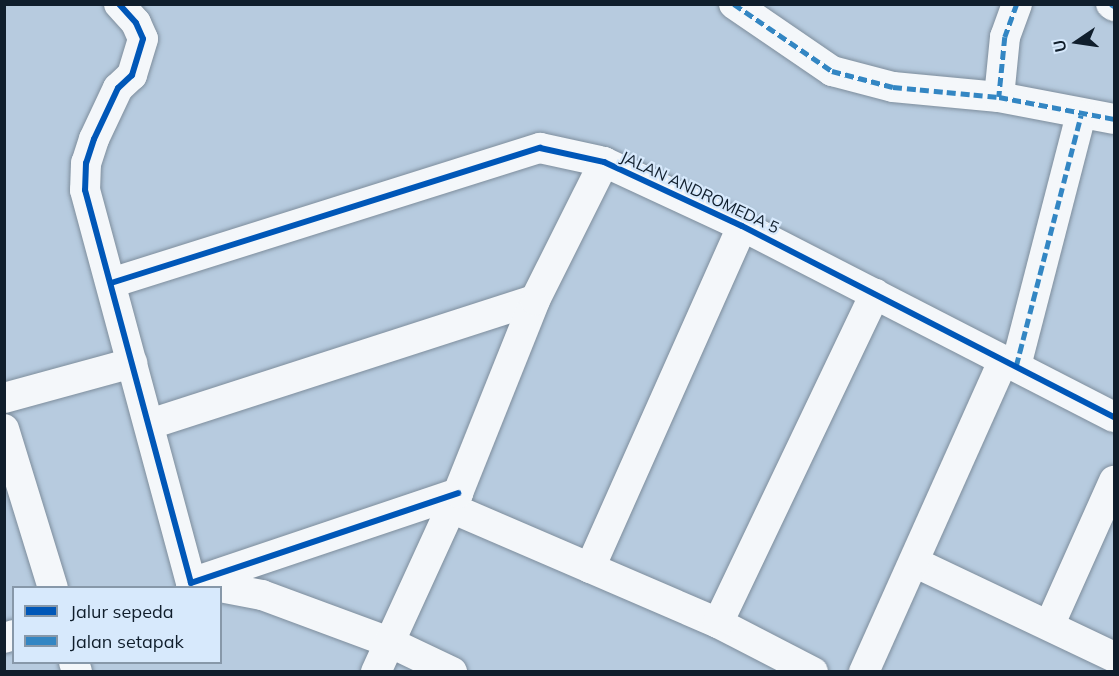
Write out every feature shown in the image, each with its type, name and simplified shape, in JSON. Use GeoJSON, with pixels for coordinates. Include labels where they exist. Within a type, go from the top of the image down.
{"type":"FeatureCollection","features":[{"type":"Feature","properties":{"kind":"street"},"geometry":{"type":"LineString","coordinates":[[119,4],[136,23],[143,39],[132,75],[118,88],[86,163],[85,190],[150,424],[183,585]]}},
{"type":"Feature","properties":{"kind":"street"},"geometry":{"type":"LineString","coordinates":[[734,4],[832,71],[893,87],[1048,104],[1081,115],[1114,119]]}},
{"type":"Feature","properties":{"kind":"street"},"geometry":{"type":"LineString","coordinates":[[999,97],[1005,37],[1017,4]]}},
{"type":"Feature","properties":{"kind":"street"},"geometry":{"type":"LineString","coordinates":[[864,672],[914,562],[1010,364],[1081,115]]}},
{"type":"Feature","properties":{"kind":"street","name":"JALAN ANDROMEDA 5"},"geometry":{"type":"LineString","coordinates":[[111,283],[540,147],[604,162],[742,226],[1114,417]]}},
{"type":"Feature","properties":{"kind":"street"},"geometry":{"type":"LineString","coordinates":[[376,672],[454,501],[535,300],[604,162]]}},
{"type":"Feature","properties":{"kind":"street"},"geometry":{"type":"LineString","coordinates":[[590,568],[742,226]]}},
{"type":"Feature","properties":{"kind":"street"},"geometry":{"type":"LineString","coordinates":[[718,623],[875,294]]}},
{"type":"Feature","properties":{"kind":"street"},"geometry":{"type":"LineString","coordinates":[[150,424],[535,300]]}},
{"type":"Feature","properties":{"kind":"street"},"geometry":{"type":"LineString","coordinates":[[4,398],[132,363]]}},
{"type":"Feature","properties":{"kind":"street"},"geometry":{"type":"LineString","coordinates":[[4,429],[52,586]]}},
{"type":"Feature","properties":{"kind":"street"},"geometry":{"type":"LineString","coordinates":[[1050,624],[1114,481]]}},
{"type":"Feature","properties":{"kind":"street"},"geometry":{"type":"LineString","coordinates":[[183,585],[454,501],[590,568],[718,623],[813,672]]}},
{"type":"Feature","properties":{"kind":"street"},"geometry":{"type":"LineString","coordinates":[[914,562],[1050,624],[1114,657]]}},
{"type":"Feature","properties":{"kind":"street"},"geometry":{"type":"LineString","coordinates":[[183,585],[231,586],[262,595],[389,642],[452,672]]}},
{"type":"Feature","properties":{"kind":"marked path"},"geometry":{"type":"LineString","coordinates":[[734,4],[832,71],[893,87],[999,97]]}},
{"type":"Feature","properties":{"kind":"marked path"},"geometry":{"type":"LineString","coordinates":[[1017,4],[1005,37],[999,97],[1114,119]]}},
{"type":"Feature","properties":{"kind":"marked path"},"geometry":{"type":"LineString","coordinates":[[1016,366],[1081,115]]}},
{"type":"Feature","properties":{"kind":"cycle path"},"geometry":{"type":"LineString","coordinates":[[119,4],[136,23],[143,39],[132,75],[118,88],[94,139],[86,163],[85,190],[191,583],[458,493]]}},
{"type":"Feature","properties":{"kind":"cycle path"},"geometry":{"type":"LineString","coordinates":[[111,283],[540,148],[604,162],[742,226],[1114,417]]}}]}
